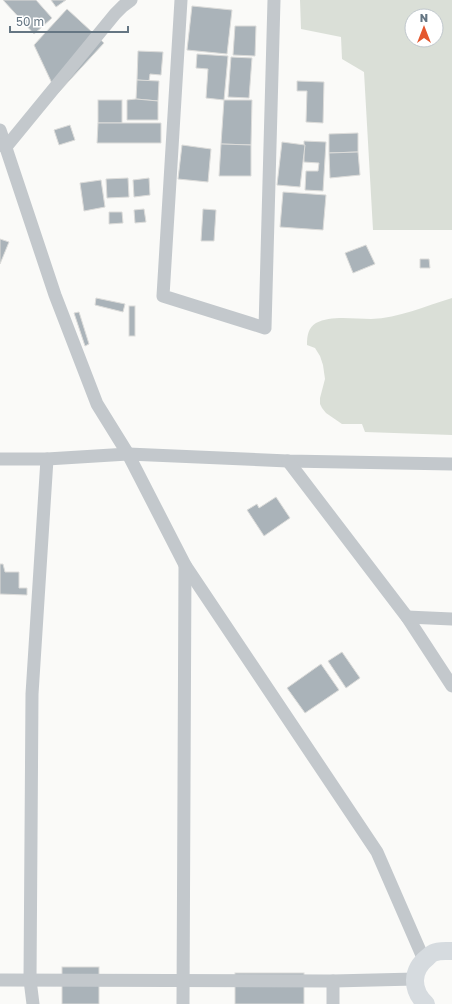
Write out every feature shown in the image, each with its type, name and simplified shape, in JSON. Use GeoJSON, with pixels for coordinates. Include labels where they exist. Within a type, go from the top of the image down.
{"type":"FeatureCollection","features":[{"type":"Feature","properties":{"kind":"street"},"geometry":{"type":"LineString","coordinates":[[3,146],[115,14],[131,0]]}},
{"type":"Feature","properties":{"kind":"street"},"geometry":{"type":"LineString","coordinates":[[181,0],[163,296],[265,328],[274,0]]}},
{"type":"Feature","properties":{"kind":"street"},"geometry":{"type":"LineString","coordinates":[[0,130],[3,146],[55,295],[97,404],[128,454],[185,565],[377,852],[424,960]]}},
{"type":"Feature","properties":{"kind":"street"},"geometry":{"type":"LineString","coordinates":[[0,459],[47,459],[128,454],[288,461],[452,464]]}},
{"type":"Feature","properties":{"kind":"street"},"geometry":{"type":"LineString","coordinates":[[33,1004],[30,980],[32,694],[47,459]]}},
{"type":"Feature","properties":{"kind":"street"},"geometry":{"type":"LineString","coordinates":[[288,461],[407,617],[452,686]]}},
{"type":"Feature","properties":{"kind":"street"},"geometry":{"type":"LineString","coordinates":[[183,1004],[185,565]]}},
{"type":"Feature","properties":{"kind":"street"},"geometry":{"type":"LineString","coordinates":[[407,617],[452,619]]}},
{"type":"Feature","properties":{"kind":"street"},"geometry":{"type":"LineString","coordinates":[[426,1004],[416,990],[415,979],[418,968],[424,960],[433,953],[444,951],[452,952]]}},
{"type":"Feature","properties":{"kind":"street"},"geometry":{"type":"LineString","coordinates":[[0,980],[333,981],[415,979]]}},
{"type":"Feature","properties":{"kind":"street"},"geometry":{"type":"LineString","coordinates":[[333,981],[333,1004]]}},
{"type":"Feature","properties":{"kind":"shaded area"},"geometry":{"type":"Polygon","coordinates":[[[300,0],[452,0],[452,230],[373,230],[364,72],[342,59],[341,37],[301,29],[300,0]]]}},
{"type":"Feature","properties":{"kind":"shaded area"},"geometry":{"type":"Polygon","coordinates":[[[452,298],[452,435],[365,432],[362,424],[342,424],[326,413],[320,404],[325,379],[323,365],[315,348],[307,345],[308,332],[313,325],[322,321],[336,318],[371,319],[392,316],[452,298]]]}},
{"type":"Feature","properties":{"kind":"building"},"geometry":{"type":"Polygon","coordinates":[[[3,0],[36,0],[52,18],[34,34],[3,0]]]}},
{"type":"Feature","properties":{"kind":"building"},"geometry":{"type":"Polygon","coordinates":[[[51,0],[66,0],[56,7],[51,0]]]}},
{"type":"Feature","properties":{"kind":"building"},"geometry":{"type":"Polygon","coordinates":[[[192,6],[232,10],[227,54],[187,50],[192,6]]]}},
{"type":"Feature","properties":{"kind":"building"},"geometry":{"type":"Polygon","coordinates":[[[67,9],[104,43],[57,94],[34,45],[67,9]]]}},
{"type":"Feature","properties":{"kind":"building"},"geometry":{"type":"Polygon","coordinates":[[[235,26],[256,26],[255,56],[233,55],[235,26]]]}},
{"type":"Feature","properties":{"kind":"building"},"geometry":{"type":"Polygon","coordinates":[[[138,51],[163,52],[161,75],[150,74],[149,81],[137,80],[138,51]]]}},
{"type":"Feature","properties":{"kind":"building"},"geometry":{"type":"Polygon","coordinates":[[[197,54],[228,56],[224,100],[206,98],[208,69],[196,68],[197,54]]]}},
{"type":"Feature","properties":{"kind":"building"},"geometry":{"type":"Polygon","coordinates":[[[231,57],[252,58],[249,98],[228,97],[231,57]]]}},
{"type":"Feature","properties":{"kind":"building"},"geometry":{"type":"Polygon","coordinates":[[[137,80],[159,81],[158,101],[136,99],[137,80]]]}},
{"type":"Feature","properties":{"kind":"building"},"geometry":{"type":"Polygon","coordinates":[[[297,81],[324,82],[323,123],[306,122],[307,91],[297,91],[297,81]]]}},
{"type":"Feature","properties":{"kind":"building"},"geometry":{"type":"Polygon","coordinates":[[[136,99],[158,101],[158,120],[127,120],[127,100],[136,99]]]}},
{"type":"Feature","properties":{"kind":"building"},"geometry":{"type":"Polygon","coordinates":[[[98,100],[122,100],[122,123],[98,123],[98,100]]]}},
{"type":"Feature","properties":{"kind":"building"},"geometry":{"type":"Polygon","coordinates":[[[224,100],[252,100],[251,145],[221,144],[224,100]]]}},
{"type":"Feature","properties":{"kind":"building"},"geometry":{"type":"Polygon","coordinates":[[[98,123],[161,123],[161,143],[97,143],[98,123]]]}},
{"type":"Feature","properties":{"kind":"building"},"geometry":{"type":"Polygon","coordinates":[[[70,125],[75,140],[59,145],[54,130],[70,125]]]}},
{"type":"Feature","properties":{"kind":"building"},"geometry":{"type":"Polygon","coordinates":[[[358,133],[358,152],[329,153],[329,134],[358,133]]]}},
{"type":"Feature","properties":{"kind":"building"},"geometry":{"type":"Polygon","coordinates":[[[304,141],[326,142],[323,191],[305,190],[306,171],[318,171],[319,163],[304,162],[304,141]]]}},
{"type":"Feature","properties":{"kind":"building"},"geometry":{"type":"Polygon","coordinates":[[[282,142],[305,145],[300,187],[277,185],[282,142]]]}},
{"type":"Feature","properties":{"kind":"building"},"geometry":{"type":"Polygon","coordinates":[[[221,144],[251,145],[251,176],[219,176],[221,144]]]}},
{"type":"Feature","properties":{"kind":"building"},"geometry":{"type":"Polygon","coordinates":[[[182,145],[211,149],[208,182],[178,179],[182,145]]]}},
{"type":"Feature","properties":{"kind":"building"},"geometry":{"type":"Polygon","coordinates":[[[358,152],[360,175],[330,178],[329,153],[358,152]]]}},
{"type":"Feature","properties":{"kind":"building"},"geometry":{"type":"Polygon","coordinates":[[[128,178],[129,197],[107,198],[106,179],[128,178]]]}},
{"type":"Feature","properties":{"kind":"building"},"geometry":{"type":"Polygon","coordinates":[[[149,178],[150,195],[134,197],[133,180],[149,178]]]}},
{"type":"Feature","properties":{"kind":"building"},"geometry":{"type":"Polygon","coordinates":[[[101,180],[105,207],[84,211],[80,183],[101,180]]]}},
{"type":"Feature","properties":{"kind":"building"},"geometry":{"type":"Polygon","coordinates":[[[283,192],[326,195],[323,230],[280,227],[283,192]]]}},
{"type":"Feature","properties":{"kind":"building"},"geometry":{"type":"Polygon","coordinates":[[[144,209],[146,222],[135,223],[134,210],[144,209]]]}},
{"type":"Feature","properties":{"kind":"building"},"geometry":{"type":"Polygon","coordinates":[[[203,209],[216,210],[214,241],[201,241],[203,209]]]}},
{"type":"Feature","properties":{"kind":"building"},"geometry":{"type":"Polygon","coordinates":[[[109,212],[122,212],[123,223],[109,224],[109,212]]]}},
{"type":"Feature","properties":{"kind":"building"},"geometry":{"type":"Polygon","coordinates":[[[0,239],[9,242],[0,264],[0,239]]]}},
{"type":"Feature","properties":{"kind":"building"},"geometry":{"type":"Polygon","coordinates":[[[366,245],[375,264],[353,273],[345,253],[366,245]]]}},
{"type":"Feature","properties":{"kind":"building"},"geometry":{"type":"Polygon","coordinates":[[[420,259],[429,259],[430,268],[420,268],[420,259]]]}},
{"type":"Feature","properties":{"kind":"building"},"geometry":{"type":"Polygon","coordinates":[[[96,298],[125,304],[123,312],[95,305],[96,298]]]}},
{"type":"Feature","properties":{"kind":"building"},"geometry":{"type":"Polygon","coordinates":[[[129,306],[135,306],[135,336],[129,336],[129,306]]]}},
{"type":"Feature","properties":{"kind":"building"},"geometry":{"type":"Polygon","coordinates":[[[79,312],[89,344],[85,346],[74,313],[79,312]]]}},
{"type":"Feature","properties":{"kind":"building"},"geometry":{"type":"Polygon","coordinates":[[[276,497],[290,518],[264,536],[247,510],[257,504],[259,508],[276,497]]]}},
{"type":"Feature","properties":{"kind":"building"},"geometry":{"type":"Polygon","coordinates":[[[0,564],[3,564],[5,572],[19,572],[19,588],[27,588],[27,595],[0,594],[0,564]]]}},
{"type":"Feature","properties":{"kind":"building"},"geometry":{"type":"Polygon","coordinates":[[[342,652],[360,678],[346,688],[328,661],[342,652]]]}},
{"type":"Feature","properties":{"kind":"building"},"geometry":{"type":"Polygon","coordinates":[[[321,664],[339,690],[305,713],[287,688],[321,664]]]}},
{"type":"Feature","properties":{"kind":"building"},"geometry":{"type":"Polygon","coordinates":[[[62,967],[99,967],[99,1004],[62,1004],[62,967]]]}},
{"type":"Feature","properties":{"kind":"building"},"geometry":{"type":"Polygon","coordinates":[[[235,973],[304,973],[304,1004],[235,1004],[235,973]]]}}]}
